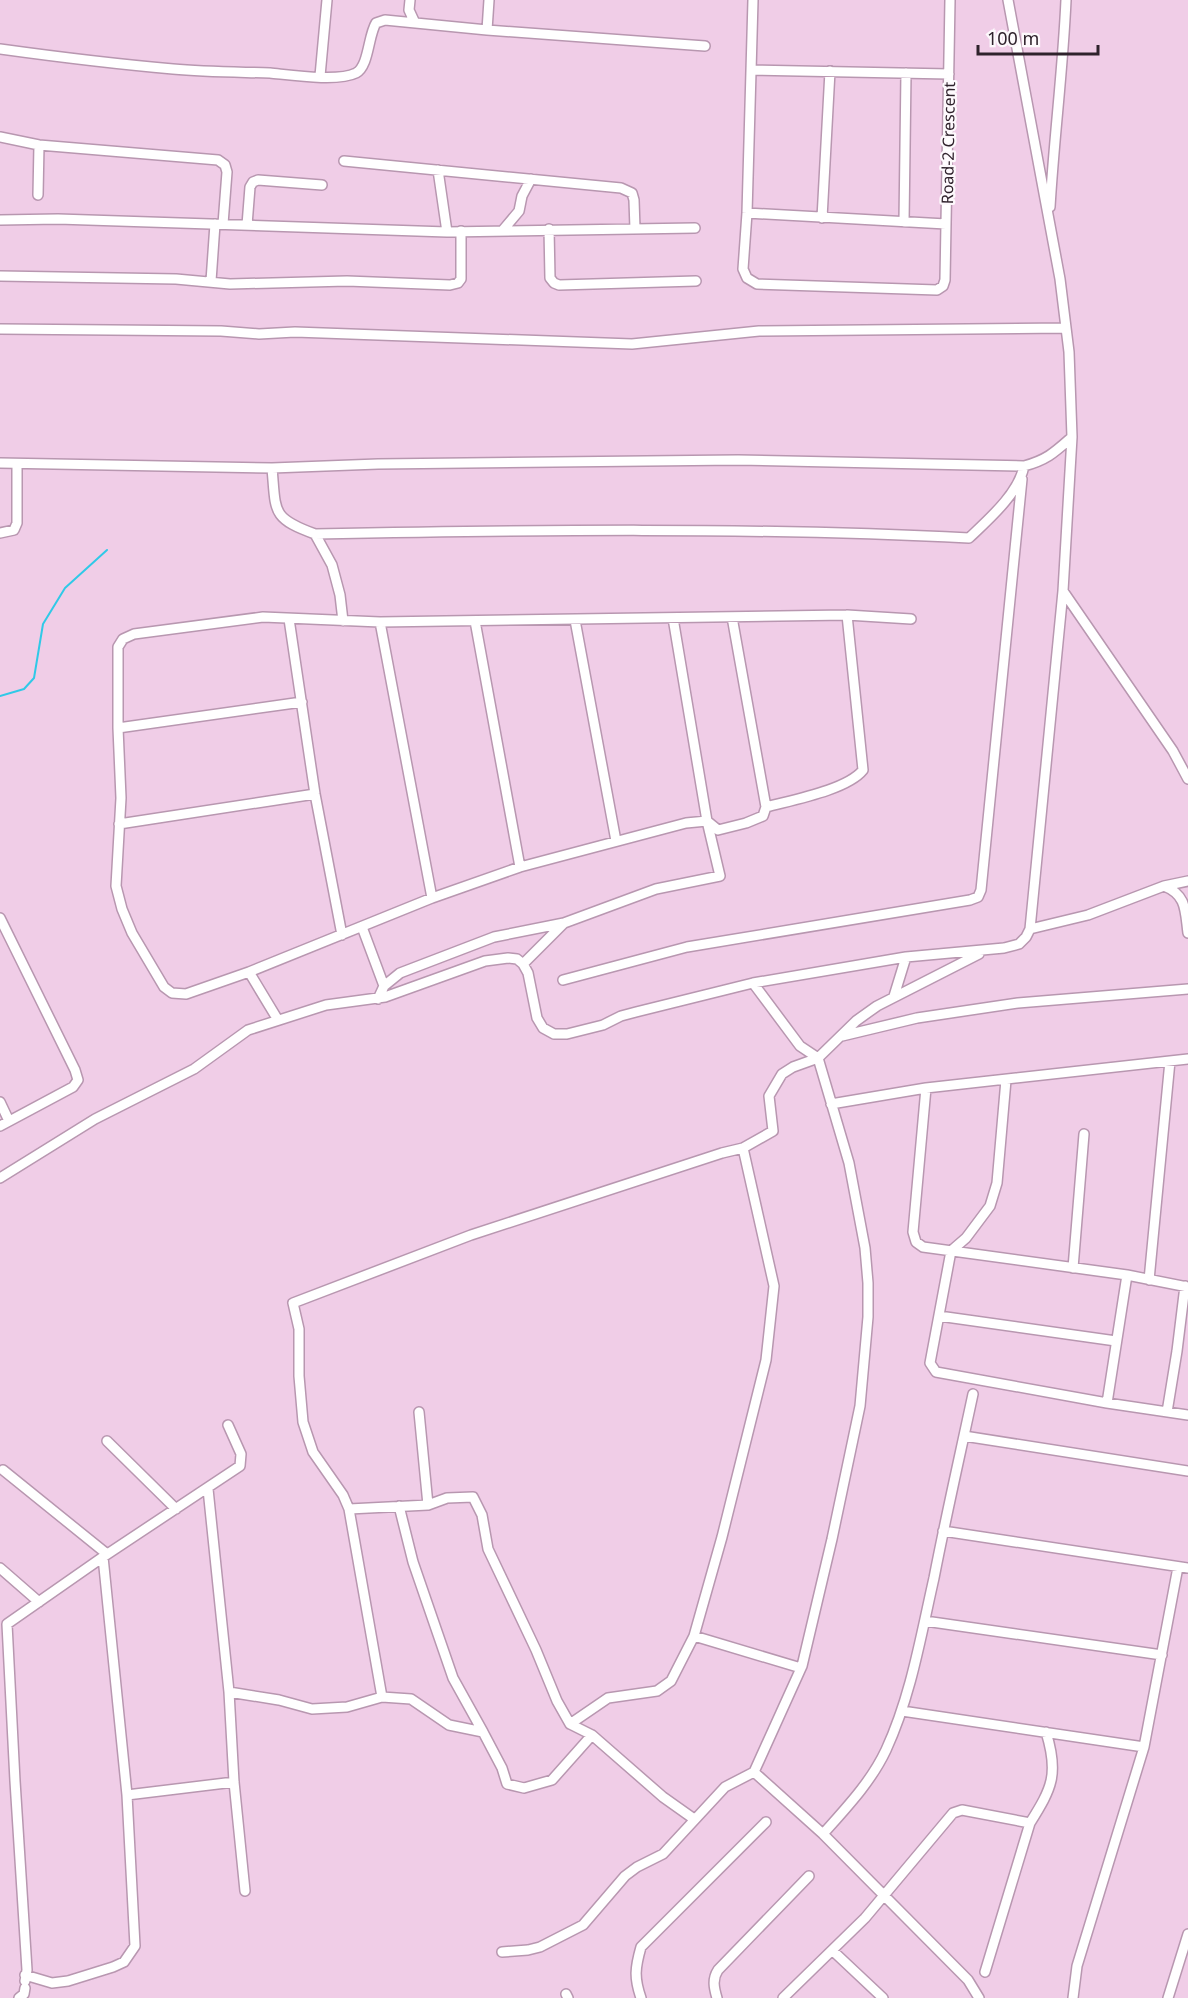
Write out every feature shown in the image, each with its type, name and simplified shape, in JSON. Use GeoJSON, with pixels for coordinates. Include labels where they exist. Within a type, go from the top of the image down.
{"type":"FeatureCollection","features":[{"type":"Feature","properties":{"kind":"street"},"geometry":{"type":"LineString","coordinates":[[320,76],[327,0]]}},
{"type":"Feature","properties":{"kind":"street"},"geometry":{"type":"LineString","coordinates":[[410,0],[410,10],[415,23]]}},
{"type":"Feature","properties":{"kind":"street"},"geometry":{"type":"LineString","coordinates":[[487,30],[489,0]]}},
{"type":"Feature","properties":{"kind":"street"},"geometry":{"type":"LineString","coordinates":[[753,0],[747,213],[946,224]]}},
{"type":"Feature","properties":{"kind":"street","name":"Road-2 Crescent"},"geometry":{"type":"LineString","coordinates":[[747,213],[743,269],[747,278],[757,284],[937,290],[943,286],[945,280],[950,0]]}},
{"type":"Feature","properties":{"kind":"street"},"geometry":{"type":"LineString","coordinates":[[0,1178],[95,1119],[194,1069],[248,1030],[340,1002],[378,999],[485,960],[508,958],[523,964],[528,973],[537,1018],[543,1028],[554,1034],[567,1035],[594,1028],[636,1012],[753,983],[906,957],[984,951],[1019,944],[1026,937],[1030,929],[1063,591],[1072,437],[1069,352],[1060,279],[1008,0]]}},
{"type":"Feature","properties":{"kind":"street"},"geometry":{"type":"LineString","coordinates":[[1049,221],[1064,52],[1066,0]]}},
{"type":"Feature","properties":{"kind":"street"},"geometry":{"type":"LineString","coordinates":[[0,49],[124,65],[345,76],[358,72],[364,66],[371,30],[376,23],[385,20],[705,46]]}},
{"type":"Feature","properties":{"kind":"street"},"geometry":{"type":"LineString","coordinates":[[751,70],[949,74]]}},
{"type":"Feature","properties":{"kind":"street"},"geometry":{"type":"LineString","coordinates":[[822,218],[830,71]]}},
{"type":"Feature","properties":{"kind":"street"},"geometry":{"type":"LineString","coordinates":[[904,222],[906,73]]}},
{"type":"Feature","properties":{"kind":"street"},"geometry":{"type":"LineString","coordinates":[[0,137],[39,144],[218,160],[225,165],[227,172],[211,282]]}},
{"type":"Feature","properties":{"kind":"street"},"geometry":{"type":"LineString","coordinates":[[38,195],[39,144]]}},
{"type":"Feature","properties":{"kind":"street"},"geometry":{"type":"LineString","coordinates":[[344,161],[627,189],[632,193],[634,200],[634,229]]}},
{"type":"Feature","properties":{"kind":"street"},"geometry":{"type":"LineString","coordinates":[[438,170],[447,231]]}},
{"type":"Feature","properties":{"kind":"street"},"geometry":{"type":"LineString","coordinates":[[503,230],[519,211],[522,196],[531,179]]}},
{"type":"Feature","properties":{"kind":"street"},"geometry":{"type":"LineString","coordinates":[[247,225],[249,187],[253,182],[258,180],[322,185]]}},
{"type":"Feature","properties":{"kind":"street"},"geometry":{"type":"LineString","coordinates":[[0,220],[58,219],[447,231],[695,228]]}},
{"type":"Feature","properties":{"kind":"street"},"geometry":{"type":"LineString","coordinates":[[549,230],[550,278],[559,285],[696,281]]}},
{"type":"Feature","properties":{"kind":"street"},"geometry":{"type":"LineString","coordinates":[[0,276],[176,279],[230,284],[347,281],[450,285],[458,283],[461,279],[461,231]]}},
{"type":"Feature","properties":{"kind":"street"},"geometry":{"type":"LineString","coordinates":[[0,329],[221,331],[259,334],[295,332],[632,344],[759,331],[1066,328]]}},
{"type":"Feature","properties":{"kind":"street"},"geometry":{"type":"LineString","coordinates":[[0,463],[272,468],[378,464],[726,460],[1024,466],[1041,462],[1052,456],[1072,437]]}},
{"type":"Feature","properties":{"kind":"street"},"geometry":{"type":"LineString","coordinates":[[0,533],[14,530],[17,523],[17,464]]}},
{"type":"Feature","properties":{"kind":"street"},"geometry":{"type":"LineString","coordinates":[[563,980],[687,947],[978,897],[981,890],[1024,466]]}},
{"type":"Feature","properties":{"kind":"street"},"geometry":{"type":"LineString","coordinates":[[272,468],[276,510],[285,521],[315,534],[655,530],[866,533],[969,538],[997,512],[1022,477]]}},
{"type":"Feature","properties":{"kind":"street"},"geometry":{"type":"LineString","coordinates":[[315,534],[332,565],[340,595],[343,621]]}},
{"type":"Feature","properties":{"kind":"street"},"geometry":{"type":"LineString","coordinates":[[1063,591],[1173,751],[1188,778]]}},
{"type":"Feature","properties":{"kind":"street"},"geometry":{"type":"LineString","coordinates":[[732,617],[766,807],[763,816],[746,824],[718,830],[708,821],[686,823],[520,867],[432,898],[249,972],[186,994],[172,993],[164,987],[132,933],[116,886],[121,798],[118,646],[123,639],[134,634],[263,617],[380,622],[847,615],[911,619]]}},
{"type":"Feature","properties":{"kind":"street"},"geometry":{"type":"LineString","coordinates":[[766,807],[844,784],[857,777],[863,770],[847,615]]}},
{"type":"Feature","properties":{"kind":"street"},"geometry":{"type":"LineString","coordinates":[[378,999],[384,986],[400,973],[418,964],[494,937],[564,923],[656,889],[720,876],[708,821],[673,618]]}},
{"type":"Feature","properties":{"kind":"street"},"geometry":{"type":"LineString","coordinates":[[289,619],[315,794],[342,935]]}},
{"type":"Feature","properties":{"kind":"street"},"geometry":{"type":"LineString","coordinates":[[575,620],[616,841]]}},
{"type":"Feature","properties":{"kind":"street"},"geometry":{"type":"LineString","coordinates":[[476,621],[520,867]]}},
{"type":"Feature","properties":{"kind":"street"},"geometry":{"type":"LineString","coordinates":[[380,622],[432,898]]}},
{"type":"Feature","properties":{"kind":"street"},"geometry":{"type":"LineString","coordinates":[[118,729],[302,702]]}},
{"type":"Feature","properties":{"kind":"street"},"geometry":{"type":"LineString","coordinates":[[119,824],[315,794]]}},
{"type":"Feature","properties":{"kind":"street"},"geometry":{"type":"LineString","coordinates":[[1030,929],[1088,915],[1164,886],[1188,881]]}},
{"type":"Feature","properties":{"kind":"street"},"geometry":{"type":"LineString","coordinates":[[1164,886],[1174,890],[1180,897],[1186,910],[1188,933]]}},
{"type":"Feature","properties":{"kind":"street"},"geometry":{"type":"LineString","coordinates":[[0,918],[78,1080],[73,1087],[0,1126]]}},
{"type":"Feature","properties":{"kind":"street"},"geometry":{"type":"LineString","coordinates":[[523,964],[564,923]]}},
{"type":"Feature","properties":{"kind":"street"},"geometry":{"type":"LineString","coordinates":[[362,927],[384,986]]}},
{"type":"Feature","properties":{"kind":"street"},"geometry":{"type":"LineString","coordinates":[[382,1697],[350,1509],[339,1488],[313,1452],[303,1422],[299,1376],[299,1329],[293,1303],[471,1234],[743,1148],[773,1131],[769,1096],[782,1074],[793,1067],[818,1058],[856,1021],[894,996],[984,951]]}},
{"type":"Feature","properties":{"kind":"street"},"geometry":{"type":"LineString","coordinates":[[894,996],[906,957]]}},
{"type":"Feature","properties":{"kind":"street"},"geometry":{"type":"LineString","coordinates":[[249,972],[278,1020]]}},
{"type":"Feature","properties":{"kind":"street"},"geometry":{"type":"LineString","coordinates":[[502,1952],[540,1947],[583,1925],[625,1876],[663,1854],[725,1786],[754,1772],[801,1668],[832,1539],[860,1406],[868,1317],[865,1248],[849,1163],[818,1058],[800,1046],[753,983]]}},
{"type":"Feature","properties":{"kind":"street"},"geometry":{"type":"LineString","coordinates":[[840,1037],[917,1018],[1018,1003],[1188,989]]}},
{"type":"Feature","properties":{"kind":"street"},"geometry":{"type":"LineString","coordinates":[[831,1104],[926,1088],[1188,1059]]}},
{"type":"Feature","properties":{"kind":"street"},"geometry":{"type":"LineString","coordinates":[[1149,1280],[1170,1061]]}},
{"type":"Feature","properties":{"kind":"street"},"geometry":{"type":"LineString","coordinates":[[1006,1080],[998,1183],[990,1206],[966,1238],[951,1251],[930,1363],[936,1372],[1188,1415]]}},
{"type":"Feature","properties":{"kind":"street"},"geometry":{"type":"LineString","coordinates":[[926,1088],[913,1233],[916,1242],[923,1247],[1127,1275],[1186,1287],[1167,1412]]}},
{"type":"Feature","properties":{"kind":"street"},"geometry":{"type":"LineString","coordinates":[[0,1102],[9,1121]]}},
{"type":"Feature","properties":{"kind":"street"},"geometry":{"type":"LineString","coordinates":[[1073,1268],[1084,1134]]}},
{"type":"Feature","properties":{"kind":"street"},"geometry":{"type":"LineString","coordinates":[[570,1724],[608,1698],[657,1691],[671,1681],[694,1636],[722,1537],[766,1360],[773,1297],[774,1286],[743,1148]]}},
{"type":"Feature","properties":{"kind":"street"},"geometry":{"type":"LineString","coordinates":[[1107,1403],[1127,1275]]}},
{"type":"Feature","properties":{"kind":"street"},"geometry":{"type":"LineString","coordinates":[[939,1316],[1116,1341]]}},
{"type":"Feature","properties":{"kind":"street"},"geometry":{"type":"LineString","coordinates":[[1177,1351],[1188,1353]]}},
{"type":"Feature","properties":{"kind":"street"},"geometry":{"type":"LineString","coordinates":[[823,1834],[873,1773],[902,1711],[973,1394]]}},
{"type":"Feature","properties":{"kind":"street"},"geometry":{"type":"LineString","coordinates":[[419,1412],[428,1505]]}},
{"type":"Feature","properties":{"kind":"street"},"geometry":{"type":"LineString","coordinates":[[19,1998],[24,1994],[27,1970],[4,1626],[240,1466],[241,1454],[228,1425]]}},
{"type":"Feature","properties":{"kind":"street"},"geometry":{"type":"LineString","coordinates":[[964,1436],[1188,1471]]}},
{"type":"Feature","properties":{"kind":"street"},"geometry":{"type":"LineString","coordinates":[[107,1441],[176,1509]]}},
{"type":"Feature","properties":{"kind":"street"},"geometry":{"type":"LineString","coordinates":[[3,1470],[105,1556],[127,1795],[135,1946],[124,1962],[113,1967],[68,1981],[52,1983],[25,1981]]}},
{"type":"Feature","properties":{"kind":"street"},"geometry":{"type":"LineString","coordinates":[[208,1489],[229,1692],[234,1782],[245,1891]]}},
{"type":"Feature","properties":{"kind":"street"},"geometry":{"type":"LineString","coordinates":[[350,1509],[428,1505],[447,1498],[473,1497],[483,1515],[488,1550],[527,1630],[557,1701],[570,1724],[592,1735],[663,1797],[694,1819]]}},
{"type":"Feature","properties":{"kind":"street"},"geometry":{"type":"LineString","coordinates":[[399,1506],[413,1562],[453,1678],[502,1768],[507,1784],[525,1788],[552,1780],[592,1735]]}},
{"type":"Feature","properties":{"kind":"street"},"geometry":{"type":"LineString","coordinates":[[943,1531],[1183,1567],[1162,1655],[1144,1747],[1077,1966],[1072,1998]]}},
{"type":"Feature","properties":{"kind":"street"},"geometry":{"type":"LineString","coordinates":[[0,1568],[39,1602]]}},
{"type":"Feature","properties":{"kind":"street"},"geometry":{"type":"LineString","coordinates":[[924,1621],[1162,1655]]}},
{"type":"Feature","properties":{"kind":"street"},"geometry":{"type":"LineString","coordinates":[[694,1636],[801,1668]]}},
{"type":"Feature","properties":{"kind":"street"},"geometry":{"type":"LineString","coordinates":[[229,1692],[279,1700],[312,1709],[347,1707],[382,1697],[411,1699],[449,1725],[483,1732]]}},
{"type":"Feature","properties":{"kind":"street"},"geometry":{"type":"LineString","coordinates":[[902,1711],[1144,1747]]}},
{"type":"Feature","properties":{"kind":"street"},"geometry":{"type":"LineString","coordinates":[[985,1972],[1030,1823],[1050,1787],[1053,1772],[1052,1752],[1046,1732]]}},
{"type":"Feature","properties":{"kind":"street"},"geometry":{"type":"LineString","coordinates":[[754,1772],[823,1834],[885,1896],[968,1980],[979,1998]]}},
{"type":"Feature","properties":{"kind":"street"},"geometry":{"type":"LineString","coordinates":[[127,1795],[234,1782]]}},
{"type":"Feature","properties":{"kind":"street"},"geometry":{"type":"LineString","coordinates":[[783,1998],[885,1896],[954,1813],[962,1810],[1030,1823]]}},
{"type":"Feature","properties":{"kind":"street"},"geometry":{"type":"LineString","coordinates":[[641,1998],[635,1973],[641,1947],[766,1822]]}},
{"type":"Feature","properties":{"kind":"street"},"geometry":{"type":"LineString","coordinates":[[717,1998],[714,1983],[718,1970],[809,1876]]}},
{"type":"Feature","properties":{"kind":"street"},"geometry":{"type":"LineString","coordinates":[[1168,1998],[1188,1934]]}},
{"type":"Feature","properties":{"kind":"street"},"geometry":{"type":"LineString","coordinates":[[832,1951],[883,1998]]}},
{"type":"Feature","properties":{"kind":"waterway"},"geometry":{"type":"LineString","coordinates":[[0,696],[24,689],[34,678],[43,624],[65,588],[107,550]]}}]}
